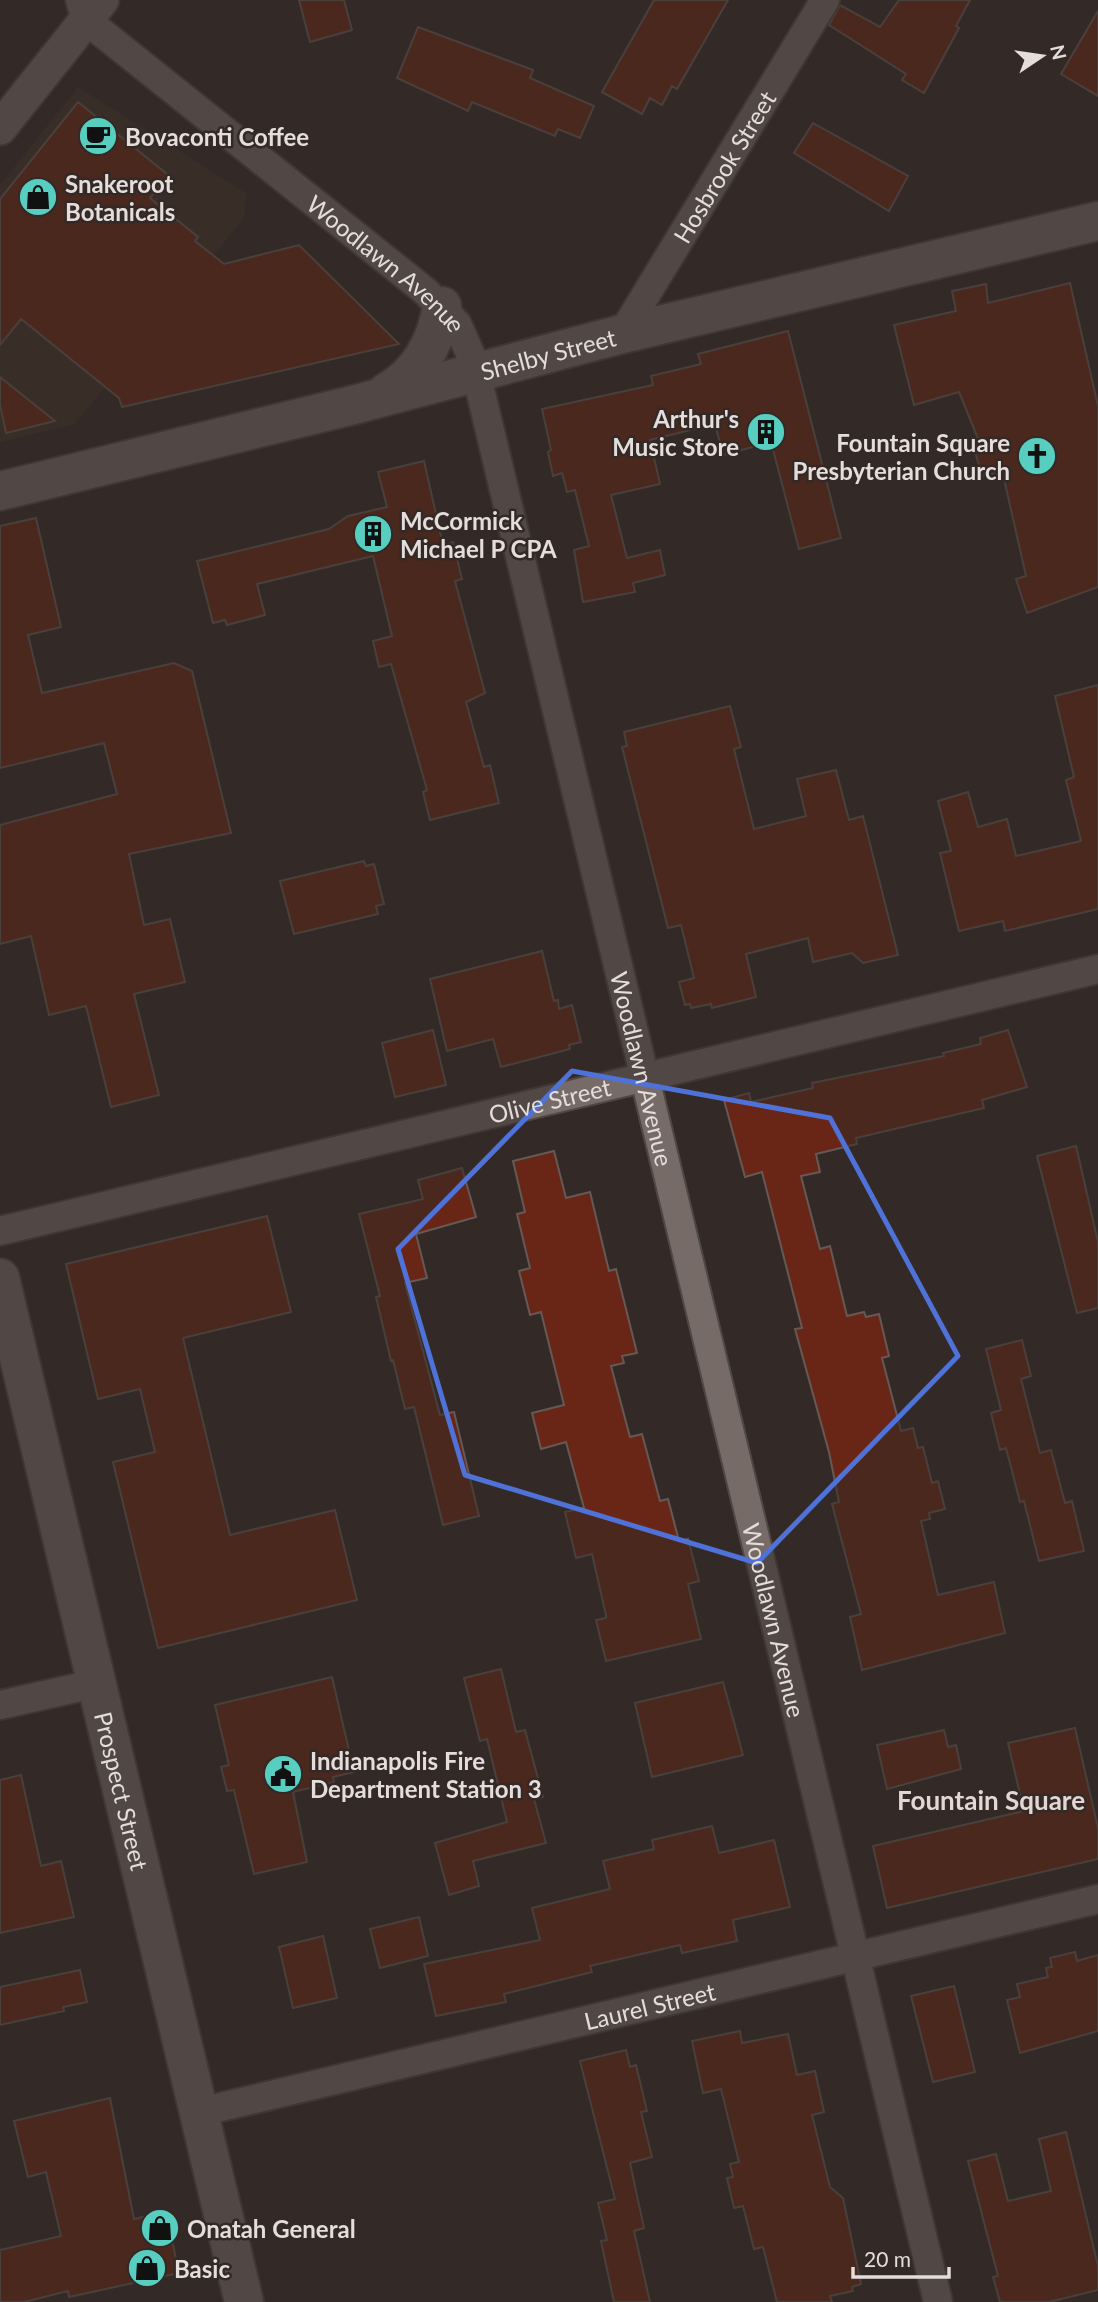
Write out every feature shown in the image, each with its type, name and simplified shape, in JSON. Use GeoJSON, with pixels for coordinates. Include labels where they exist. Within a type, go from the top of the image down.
{"type":"FeatureCollection","features":[{"type":"Feature","properties":{"kind":"main road","name":"Shelby Street"},"geometry":{"type":"LineString","coordinates":[[0,491],[622,334],[1098,221]]}},
{"type":"Feature","properties":{"kind":"main road"},"geometry":{"type":"LineString","coordinates":[[376,398],[399,386],[419,365],[432,345],[442,306]]}},
{"type":"Feature","properties":{"kind":"main road","name":"Prospect Street"},"geometry":{"type":"LineString","coordinates":[[0,1278],[200,2112],[242,2302]]}},
{"type":"Feature","properties":{"kind":"street","name":"Hosbrook Street"},"geometry":{"type":"LineString","coordinates":[[622,334],[825,0]]}},
{"type":"Feature","properties":{"kind":"street"},"geometry":{"type":"LineString","coordinates":[[0,128],[89,7]]}},
{"type":"Feature","properties":{"kind":"street","name":"Woodlawn Avenue"},"geometry":{"type":"LineString","coordinates":[[89,7],[442,306],[457,324],[478,372],[938,2302]]}},
{"type":"Feature","properties":{"kind":"street","name":"Olive Street"},"geometry":{"type":"LineString","coordinates":[[0,1231],[1098,969]]}},
{"type":"Feature","properties":{"kind":"street"},"geometry":{"type":"LineString","coordinates":[[0,1705],[98,1683]]}},
{"type":"Feature","properties":{"kind":"street","name":"Laurel Street"},"geometry":{"type":"LineString","coordinates":[[200,2112],[1098,1899]]}},
{"type":"Feature","properties":{"kind":"highlighted area"},"geometry":{"type":"Polygon","coordinates":[[[572,1071],[830,1118],[958,1356],[757,1563],[465,1475],[398,1249],[572,1071]]]}},
{"type":"Feature","properties":{"kind":"shaded area"},"geometry":{"type":"Polygon","coordinates":[[[78,87],[246,193],[244,218],[75,424],[0,442],[0,185],[78,87]]]}},
{"type":"Feature","properties":{"kind":"building"},"geometry":{"type":"Polygon","coordinates":[[[299,0],[344,0],[352,30],[310,42],[299,0]]]}},
{"type":"Feature","properties":{"kind":"building"},"geometry":{"type":"Polygon","coordinates":[[[654,0],[728,0],[677,89],[672,86],[662,105],[650,98],[642,114],[602,92],[654,0]]]}},
{"type":"Feature","properties":{"kind":"building"},"geometry":{"type":"Polygon","coordinates":[[[899,0],[970,0],[956,26],[959,28],[924,93],[902,80],[906,74],[829,25],[840,5],[880,27],[899,0]]]}},
{"type":"Feature","properties":{"kind":"building"},"geometry":{"type":"Polygon","coordinates":[[[1098,11],[1098,96],[1061,74],[1098,11]]]}},
{"type":"Feature","properties":{"kind":"building"},"geometry":{"type":"Polygon","coordinates":[[[418,27],[533,70],[530,78],[594,106],[580,138],[558,129],[555,136],[472,102],[468,111],[397,78],[418,27]]]}},
{"type":"Feature","properties":{"kind":"building"},"geometry":{"type":"Polygon","coordinates":[[[78,102],[168,175],[150,198],[198,237],[195,241],[224,264],[299,245],[399,344],[122,407],[119,398],[21,319],[0,345],[0,199],[78,102]]]}},
{"type":"Feature","properties":{"kind":"building"},"geometry":{"type":"Polygon","coordinates":[[[813,123],[908,176],[889,211],[794,153],[813,123]]]}},
{"type":"Feature","properties":{"kind":"building","name":"Fountain Square Presbyterian Church"},"geometry":{"type":"Polygon","coordinates":[[[1070,283],[1098,406],[1098,587],[1027,613],[1016,579],[1026,576],[1002,470],[983,477],[972,443],[979,441],[959,392],[914,405],[894,325],[956,311],[952,291],[986,284],[988,303],[1070,283]]]}},
{"type":"Feature","properties":{"kind":"building"},"geometry":{"type":"Polygon","coordinates":[[[788,331],[841,538],[799,549],[771,442],[723,455],[715,424],[650,440],[660,484],[611,495],[627,558],[660,550],[665,575],[633,583],[635,592],[583,602],[574,550],[589,546],[575,490],[567,492],[562,473],[553,476],[548,452],[551,450],[542,409],[653,385],[651,376],[701,364],[698,354],[788,331]]]}},
{"type":"Feature","properties":{"kind":"building"},"geometry":{"type":"Polygon","coordinates":[[[0,377],[55,421],[6,433],[0,405],[0,377]]]}},
{"type":"Feature","properties":{"kind":"building"},"geometry":{"type":"Polygon","coordinates":[[[424,461],[443,545],[453,542],[462,579],[455,581],[485,693],[466,702],[484,767],[490,765],[499,803],[430,820],[423,792],[427,790],[391,664],[379,667],[373,641],[392,636],[373,556],[257,584],[265,615],[227,625],[225,620],[213,623],[197,561],[329,529],[348,516],[387,507],[378,472],[424,461]]]}},
{"type":"Feature","properties":{"kind":"building"},"geometry":{"type":"Polygon","coordinates":[[[36,518],[61,627],[28,635],[42,693],[174,663],[192,671],[231,833],[129,854],[144,925],[170,919],[185,982],[134,994],[159,1095],[111,1107],[86,1006],[49,1015],[31,936],[0,944],[0,825],[117,794],[104,743],[0,768],[0,526],[36,518]]]}},
{"type":"Feature","properties":{"kind":"building"},"geometry":{"type":"Polygon","coordinates":[[[1098,685],[1098,909],[1005,931],[1003,921],[959,931],[940,853],[951,851],[938,801],[968,792],[978,827],[1007,819],[1016,856],[1081,841],[1066,780],[1074,777],[1055,696],[1098,685]]]}},
{"type":"Feature","properties":{"kind":"building"},"geometry":{"type":"Polygon","coordinates":[[[730,706],[741,747],[734,749],[754,829],[806,816],[797,779],[836,770],[849,820],[863,816],[898,955],[863,963],[852,953],[813,962],[808,938],[746,954],[756,997],[712,1008],[711,1004],[691,1008],[690,1004],[685,1005],[679,982],[694,978],[681,925],[668,928],[622,747],[627,746],[624,732],[730,706]]]}},
{"type":"Feature","properties":{"kind":"building"},"geometry":{"type":"Polygon","coordinates":[[[364,861],[366,866],[374,864],[384,904],[376,906],[378,914],[294,934],[280,881],[364,861]]]}},
{"type":"Feature","properties":{"kind":"building"},"geometry":{"type":"Polygon","coordinates":[[[542,951],[554,1001],[558,1000],[559,1009],[572,1005],[581,1042],[569,1045],[570,1049],[501,1067],[493,1039],[447,1051],[430,979],[542,951]]]}},
{"type":"Feature","properties":{"kind":"building"},"geometry":{"type":"Polygon","coordinates":[[[433,1030],[446,1085],[395,1097],[382,1043],[433,1030]]]}},
{"type":"Feature","properties":{"kind":"building"},"geometry":{"type":"Polygon","coordinates":[[[1008,1030],[1027,1087],[982,1100],[984,1108],[856,1138],[857,1144],[816,1154],[820,1172],[801,1176],[820,1249],[830,1246],[847,1316],[864,1312],[866,1317],[879,1314],[889,1356],[882,1358],[901,1431],[913,1428],[918,1448],[923,1447],[932,1483],[938,1481],[945,1509],[929,1513],[930,1519],[921,1521],[938,1595],[994,1582],[1005,1633],[862,1670],[850,1617],[861,1614],[832,1504],[839,1502],[829,1452],[795,1329],[802,1328],[762,1172],[745,1177],[724,1100],[749,1093],[751,1102],[813,1088],[812,1083],[944,1056],[943,1053],[981,1044],[980,1038],[1008,1030]]]}},
{"type":"Feature","properties":{"kind":"building"},"geometry":{"type":"Polygon","coordinates":[[[1076,1146],[1098,1242],[1098,1308],[1077,1313],[1037,1156],[1076,1146]]]}},
{"type":"Feature","properties":{"kind":"building"},"geometry":{"type":"Polygon","coordinates":[[[554,1151],[566,1198],[590,1192],[609,1271],[616,1269],[637,1353],[622,1356],[624,1363],[611,1366],[630,1437],[642,1434],[660,1501],[668,1499],[679,1541],[688,1539],[699,1581],[688,1584],[701,1639],[606,1661],[596,1620],[606,1618],[606,1615],[592,1554],[576,1558],[565,1512],[584,1508],[566,1442],[541,1449],[532,1413],[564,1405],[541,1312],[530,1315],[519,1271],[530,1268],[517,1214],[525,1212],[513,1161],[554,1151]]]}},
{"type":"Feature","properties":{"kind":"building"},"geometry":{"type":"Polygon","coordinates":[[[462,1168],[476,1217],[416,1234],[427,1278],[405,1283],[440,1415],[454,1412],[479,1516],[443,1525],[414,1407],[405,1409],[393,1360],[391,1361],[376,1297],[380,1296],[359,1214],[423,1199],[418,1180],[462,1168]]]}},
{"type":"Feature","properties":{"kind":"building"},"geometry":{"type":"Polygon","coordinates":[[[267,1216],[291,1312],[183,1338],[230,1535],[335,1510],[357,1600],[158,1648],[113,1462],[155,1452],[140,1389],[98,1399],[66,1264],[267,1216]]]}},
{"type":"Feature","properties":{"kind":"building"},"geometry":{"type":"Polygon","coordinates":[[[1022,1340],[1031,1376],[1021,1379],[1040,1453],[1051,1450],[1065,1503],[1072,1501],[1084,1551],[1039,1561],[1024,1501],[1020,1502],[1006,1448],[1000,1450],[991,1413],[1001,1410],[986,1349],[1022,1340]]]}},
{"type":"Feature","properties":{"kind":"building"},"geometry":{"type":"Polygon","coordinates":[[[501,1669],[516,1732],[525,1730],[543,1797],[534,1799],[546,1843],[473,1861],[479,1886],[449,1895],[435,1843],[507,1822],[487,1739],[480,1741],[464,1678],[501,1669]]]}},
{"type":"Feature","properties":{"kind":"building","name":"Indianapolis Fire Department Station 3"},"geometry":{"type":"Polygon","coordinates":[[[332,1677],[354,1772],[333,1777],[334,1782],[293,1792],[307,1862],[254,1874],[234,1790],[227,1791],[221,1767],[229,1765],[215,1705],[332,1677]]]}},
{"type":"Feature","properties":{"kind":"building"},"geometry":{"type":"Polygon","coordinates":[[[723,1682],[743,1755],[652,1777],[635,1703],[723,1682]]]}},
{"type":"Feature","properties":{"kind":"building"},"geometry":{"type":"Polygon","coordinates":[[[1075,1728],[1098,1828],[1098,1859],[887,1908],[873,1846],[1024,1811],[1008,1743],[1075,1728]]]}},
{"type":"Feature","properties":{"kind":"building"},"geometry":{"type":"Polygon","coordinates":[[[944,1730],[948,1747],[956,1745],[961,1769],[887,1789],[877,1745],[944,1730]]]}},
{"type":"Feature","properties":{"kind":"building"},"geometry":{"type":"Polygon","coordinates":[[[21,1775],[41,1866],[61,1861],[74,1917],[0,1933],[0,1780],[21,1775]]]}},
{"type":"Feature","properties":{"kind":"building"},"geometry":{"type":"Polygon","coordinates":[[[712,1826],[719,1853],[774,1840],[790,1907],[733,1920],[737,1941],[682,1953],[680,1945],[590,1966],[592,1972],[504,1994],[506,2002],[436,2016],[424,1964],[540,1940],[532,1908],[610,1889],[603,1861],[654,1849],[652,1840],[712,1826]]]}},
{"type":"Feature","properties":{"kind":"building"},"geometry":{"type":"Polygon","coordinates":[[[419,1917],[428,1956],[380,1968],[370,1929],[419,1917]]]}},
{"type":"Feature","properties":{"kind":"building"},"geometry":{"type":"Polygon","coordinates":[[[323,1936],[337,1998],[293,2008],[279,1947],[323,1936]]]}},
{"type":"Feature","properties":{"kind":"building"},"geometry":{"type":"Polygon","coordinates":[[[1075,1952],[1077,1961],[1098,1955],[1098,2031],[1020,2053],[1007,2000],[1020,1997],[1017,1984],[1048,1977],[1046,1968],[1052,1967],[1050,1958],[1075,1952]]]}},
{"type":"Feature","properties":{"kind":"building"},"geometry":{"type":"Polygon","coordinates":[[[80,1970],[87,2002],[63,2007],[64,2011],[0,2025],[0,1987],[80,1970]]]}},
{"type":"Feature","properties":{"kind":"building"},"geometry":{"type":"Polygon","coordinates":[[[954,1986],[975,2072],[933,2082],[911,1996],[954,1986]]]}},
{"type":"Feature","properties":{"kind":"building"},"geometry":{"type":"Polygon","coordinates":[[[740,2031],[742,2043],[788,2034],[797,2075],[815,2071],[824,2112],[812,2115],[830,2187],[843,2198],[861,2284],[852,2287],[853,2291],[830,2296],[832,2302],[777,2302],[763,2247],[754,2249],[743,2206],[734,2208],[727,2178],[733,2177],[730,2164],[739,2162],[721,2089],[703,2093],[692,2041],[740,2031]]]}},
{"type":"Feature","properties":{"kind":"building"},"geometry":{"type":"Polygon","coordinates":[[[626,2050],[630,2067],[636,2065],[647,2111],[641,2112],[652,2157],[630,2163],[644,2228],[634,2231],[650,2302],[614,2302],[601,2241],[607,2240],[598,2203],[615,2199],[580,2061],[626,2050]]]}},
{"type":"Feature","properties":{"kind":"building"},"geometry":{"type":"Polygon","coordinates":[[[110,2098],[134,2219],[166,2212],[179,2273],[69,2297],[68,2291],[24,2302],[0,2302],[0,2250],[61,2236],[46,2172],[28,2177],[14,2121],[110,2098]]]}},
{"type":"Feature","properties":{"kind":"building"},"geometry":{"type":"Polygon","coordinates":[[[1066,2132],[1098,2266],[1098,2290],[1049,2302],[1000,2302],[993,2277],[998,2276],[968,2161],[996,2154],[1008,2201],[1051,2191],[1039,2139],[1066,2132]]]}},
{"type":"Feature","properties":{"kind":"place","name":"Bovaconti Coffee"},"geometry":{"type":"Point","coordinates":[98,136]}},
{"type":"Feature","properties":{"kind":"place","name":"Snakeroot Botanicals"},"geometry":{"type":"Point","coordinates":[38,197]}},
{"type":"Feature","properties":{"kind":"place","name":"Arthur's Music Store"},"geometry":{"type":"Point","coordinates":[766,432]}},
{"type":"Feature","properties":{"kind":"place","name":"Fountain Square Presbyterian Church"},"geometry":{"type":"Point","coordinates":[1037,456]}},
{"type":"Feature","properties":{"kind":"place","name":"McCormick Michael P CPA"},"geometry":{"type":"Point","coordinates":[373,534]}},
{"type":"Feature","properties":{"kind":"place","name":"Indianapolis Fire Department Station 3"},"geometry":{"type":"Point","coordinates":[283,1774]}},
{"type":"Feature","properties":{"kind":"place","name":"Onatah General"},"geometry":{"type":"Point","coordinates":[160,2228]}},
{"type":"Feature","properties":{"kind":"place","name":"Basic"},"geometry":{"type":"Point","coordinates":[147,2268]}},
{"type":"Feature","properties":{"kind":"district","name":"Fountain Square"},"geometry":{"type":"Point","coordinates":[991,1800]}}]}
